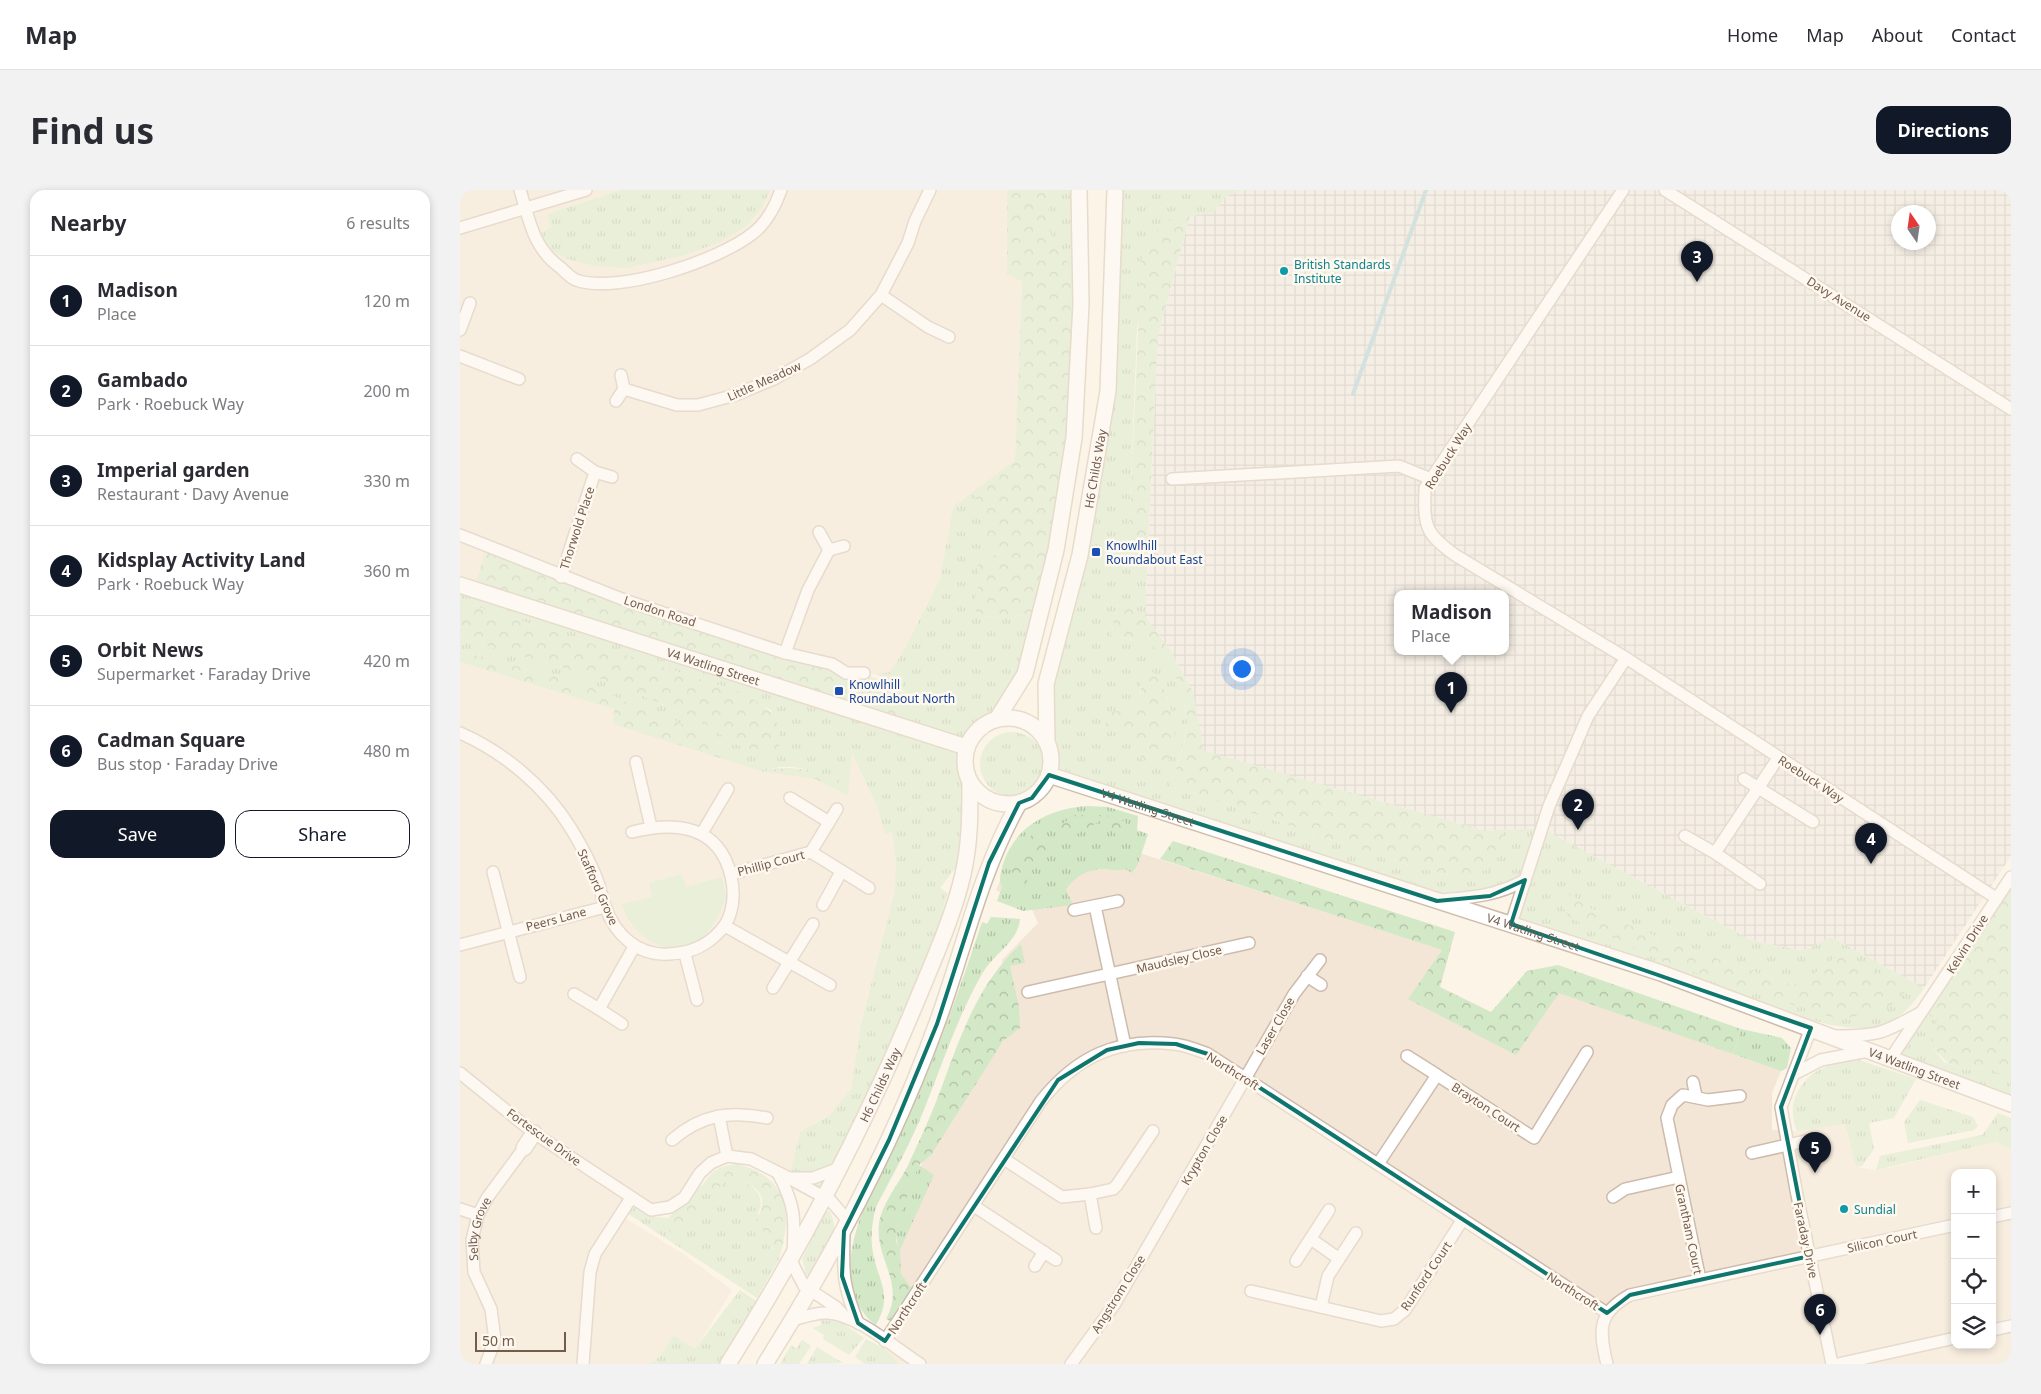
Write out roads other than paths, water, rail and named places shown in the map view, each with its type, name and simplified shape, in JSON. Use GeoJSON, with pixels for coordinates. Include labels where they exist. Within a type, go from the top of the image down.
{"type":"FeatureCollection","features":[{"type":"Feature","properties":{"kind":"street"},"geometry":{"type":"LineString","coordinates":[[520,190],[534,237],[549,260],[576,280],[601,283],[634,280],[679,270],[720,253],[752,234],[765,221],[776,203],[781,190]]}},
{"type":"Feature","properties":{"kind":"street"},"geometry":{"type":"LineString","coordinates":[[460,228],[586,190]]}},
{"type":"Feature","properties":{"kind":"street","name":"Little Meadow"},"geometry":{"type":"LineString","coordinates":[[624,389],[677,406],[698,405],[735,395],[810,359],[850,330],[881,295],[908,243],[915,221],[930,190]]}},
{"type":"Feature","properties":{"kind":"street","name":"H6 Childs Way"},"geometry":{"type":"LineString","coordinates":[[997,719],[1025,674],[1056,550],[1074,438],[1081,304],[1079,190]]}},
{"type":"Feature","properties":{"kind":"street","name":"H6 Childs Way"},"geometry":{"type":"LineString","coordinates":[[1047,743],[1046,684],[1080,555],[1108,391],[1115,190]]}},
{"type":"Feature","properties":{"kind":"street","name":"Roebuck Way"},"geometry":{"type":"LineString","coordinates":[[1623,190],[1425,488],[1425,516],[1434,540],[1455,555],[1626,658],[1996,898]]}},
{"type":"Feature","properties":{"kind":"street","name":"Davy Avenue"},"geometry":{"type":"LineString","coordinates":[[1665,190],[2011,409]]}},
{"type":"Feature","properties":{"kind":"street"},"geometry":{"type":"LineString","coordinates":[[881,295],[928,327],[949,337]]}},
{"type":"Feature","properties":{"kind":"street"},"geometry":{"type":"LineString","coordinates":[[460,330],[470,303]]}},
{"type":"Feature","properties":{"kind":"street"},"geometry":{"type":"LineString","coordinates":[[460,356],[519,379]]}},
{"type":"Feature","properties":{"kind":"street"},"geometry":{"type":"LineString","coordinates":[[616,401],[624,389],[621,375]]}},
{"type":"Feature","properties":{"kind":"street","name":"Thorwold Place"},"geometry":{"type":"LineString","coordinates":[[561,577],[595,472],[577,458]]}},
{"type":"Feature","properties":{"kind":"street"},"geometry":{"type":"LineString","coordinates":[[1172,479],[1399,466],[1431,479]]}},
{"type":"Feature","properties":{"kind":"street"},"geometry":{"type":"LineString","coordinates":[[595,472],[612,477]]}},
{"type":"Feature","properties":{"kind":"street"},"geometry":{"type":"LineString","coordinates":[[819,532],[829,550]]}},
{"type":"Feature","properties":{"kind":"street","name":"London Road"},"geometry":{"type":"LineString","coordinates":[[460,535],[561,577],[627,601],[785,653],[832,664],[846,673],[864,673]]}},
{"type":"Feature","properties":{"kind":"street"},"geometry":{"type":"LineString","coordinates":[[785,653],[808,590],[829,550],[844,546]]}},
{"type":"Feature","properties":{"kind":"street","name":"V4 Watling Street"},"geometry":{"type":"LineString","coordinates":[[460,584],[966,747]]}},
{"type":"Feature","properties":{"kind":"street"},"geometry":{"type":"LineString","coordinates":[[1511,924],[1548,806],[1588,716],[1626,658]]}},
{"type":"Feature","properties":{"kind":"street"},"geometry":{"type":"LineString","coordinates":[[1009,718],[1032,725],[1041,733],[1047,743],[1051,756],[1049,775],[1042,788],[1032,798],[1019,804],[1005,805],[991,802],[979,794],[970,784],[966,773],[964,756],[966,747],[974,734],[986,723],[997,719],[1009,718]]}},
{"type":"Feature","properties":{"kind":"street","name":"Stafford Grove"},"geometry":{"type":"LineString","coordinates":[[460,733],[479,741],[510,762],[541,790],[570,826],[599,885],[605,907],[621,934],[634,947]]}},
{"type":"Feature","properties":{"kind":"street"},"geometry":{"type":"LineString","coordinates":[[1715,853],[1760,788],[1778,758]]}},
{"type":"Feature","properties":{"kind":"street"},"geometry":{"type":"LineString","coordinates":[[636,762],[651,827]]}},
{"type":"Feature","properties":{"kind":"street","name":"V4 Watling Street"},"geometry":{"type":"LineString","coordinates":[[1049,775],[1143,807],[1661,973],[2011,1104]]}},
{"type":"Feature","properties":{"kind":"street"},"geometry":{"type":"LineString","coordinates":[[1744,779],[1813,822]]}},
{"type":"Feature","properties":{"kind":"street","name":"H6 Childs Way"},"geometry":{"type":"LineString","coordinates":[[728,1364],[775,1289],[825,1198],[886,1075],[951,911],[963,875],[969,842],[970,784]]}},
{"type":"Feature","properties":{"kind":"street"},"geometry":{"type":"LineString","coordinates":[[702,833],[728,789]]}},
{"type":"Feature","properties":{"kind":"street"},"geometry":{"type":"LineString","coordinates":[[790,798],[829,822]]}},
{"type":"Feature","properties":{"kind":"street"},"geometry":{"type":"LineString","coordinates":[[765,1364],[793,1320],[846,1226],[889,1140],[937,1024],[984,879],[1004,830],[1019,804]]}},
{"type":"Feature","properties":{"kind":"street","name":"Phillip Court"},"geometry":{"type":"LineString","coordinates":[[731,874],[811,852],[837,809]]}},
{"type":"Feature","properties":{"kind":"street"},"geometry":{"type":"LineString","coordinates":[[599,1009],[634,947],[659,955],[685,954],[710,942],[725,926],[733,903],[731,874],[722,854],[702,833],[676,826],[651,827],[632,832]]}},
{"type":"Feature","properties":{"kind":"street"},"geometry":{"type":"LineString","coordinates":[[1685,836],[1715,853],[1760,884]]}},
{"type":"Feature","properties":{"kind":"street","name":"Phillip Court"},"geometry":{"type":"LineString","coordinates":[[811,852],[869,888]]}},
{"type":"Feature","properties":{"kind":"street"},"geometry":{"type":"LineString","coordinates":[[493,872],[520,977]]}},
{"type":"Feature","properties":{"kind":"street"},"geometry":{"type":"LineString","coordinates":[[823,905],[841,872]]}},
{"type":"Feature","properties":{"kind":"street","name":"Kelvin Drive"},"geometry":{"type":"LineString","coordinates":[[1891,1058],[2011,877]]}},
{"type":"Feature","properties":{"kind":"street"},"geometry":{"type":"LineString","coordinates":[[1437,901],[1490,896],[1510,889],[1525,880]]}},
{"type":"Feature","properties":{"kind":"street"},"geometry":{"type":"LineString","coordinates":[[1074,910],[1118,901]]}},
{"type":"Feature","properties":{"kind":"street"},"geometry":{"type":"LineString","coordinates":[[1095,906],[1125,1046]]}},
{"type":"Feature","properties":{"kind":"street","name":"Peers Lane"},"geometry":{"type":"LineString","coordinates":[[460,945],[605,907]]}},
{"type":"Feature","properties":{"kind":"street"},"geometry":{"type":"LineString","coordinates":[[773,988],[813,924]]}},
{"type":"Feature","properties":{"kind":"street"},"geometry":{"type":"LineString","coordinates":[[725,926],[790,960],[830,985]]}},
{"type":"Feature","properties":{"kind":"street","name":"Maudsley Close"},"geometry":{"type":"LineString","coordinates":[[1028,992],[1250,943]]}},
{"type":"Feature","properties":{"kind":"street"},"geometry":{"type":"LineString","coordinates":[[685,954],[697,1000]]}},
{"type":"Feature","properties":{"kind":"street","name":"Laser Close"},"geometry":{"type":"LineString","coordinates":[[1245,1078],[1294,994],[1320,960]]}},
{"type":"Feature","properties":{"kind":"street"},"geometry":{"type":"LineString","coordinates":[[1308,976],[1321,985]]}},
{"type":"Feature","properties":{"kind":"street"},"geometry":{"type":"LineString","coordinates":[[574,994],[622,1024]]}},
{"type":"Feature","properties":{"kind":"street","name":"Kelvin Drive"},"geometry":{"type":"LineString","coordinates":[[1832,1036],[1870,1036],[1884,1032],[1923,1011]]}},
{"type":"Feature","properties":{"kind":"street","name":"Faraday Drive"},"geometry":{"type":"LineString","coordinates":[[1811,1028],[1781,1107],[1787,1146],[1832,1364]]}},
{"type":"Feature","properties":{"kind":"street","name":"Northcroft"},"geometry":{"type":"LineString","coordinates":[[885,1341],[1041,1101],[1058,1080],[1078,1064],[1107,1050],[1139,1043],[1176,1044],[1208,1054],[1607,1312]]}},
{"type":"Feature","properties":{"kind":"street"},"geometry":{"type":"LineString","coordinates":[[1794,1074],[1821,1060],[1870,1050]]}},
{"type":"Feature","properties":{"kind":"street","name":"Brayton Court"},"geometry":{"type":"LineString","coordinates":[[1407,1056],[1437,1075],[1531,1143],[1587,1052]]}},
{"type":"Feature","properties":{"kind":"street","name":"Fortescue Drive"},"geometry":{"type":"LineString","coordinates":[[460,1073],[534,1132],[651,1210],[670,1207],[684,1198],[700,1173],[711,1163],[727,1156]]}},
{"type":"Feature","properties":{"kind":"street"},"geometry":{"type":"LineString","coordinates":[[1378,1164],[1437,1075]]}},
{"type":"Feature","properties":{"kind":"street","name":"Krypton Close"},"geometry":{"type":"LineString","coordinates":[[1163,1222],[1245,1078]]}},
{"type":"Feature","properties":{"kind":"street"},"geometry":{"type":"LineString","coordinates":[[1693,1082],[1696,1096]]}},
{"type":"Feature","properties":{"kind":"street","name":"Grantham Court"},"geometry":{"type":"LineString","coordinates":[[1700,1280],[1667,1118],[1672,1105],[1683,1095],[1696,1096],[1708,1100],[1740,1096]]}},
{"type":"Feature","properties":{"kind":"street"},"geometry":{"type":"LineString","coordinates":[[672,1140],[699,1121],[719,1116],[741,1113],[767,1118]]}},
{"type":"Feature","properties":{"kind":"street"},"geometry":{"type":"LineString","coordinates":[[719,1116],[727,1156],[751,1159],[831,1201],[846,1226],[842,1276],[846,1294],[858,1323]]}},
{"type":"Feature","properties":{"kind":"street"},"geometry":{"type":"LineString","coordinates":[[1004,1159],[1062,1197],[1090,1194],[1113,1189],[1117,1185],[1152,1130]]}},
{"type":"Feature","properties":{"kind":"street","name":"Selby Grove"},"geometry":{"type":"LineString","coordinates":[[486,1364],[495,1340],[491,1309],[474,1272],[472,1240],[478,1215],[487,1198],[534,1132]]}},
{"type":"Feature","properties":{"kind":"street"},"geometry":{"type":"LineString","coordinates":[[1752,1155],[1810,1140]]}},
{"type":"Feature","properties":{"kind":"street"},"geometry":{"type":"LineString","coordinates":[[784,1175],[813,1178],[840,1168]]}},
{"type":"Feature","properties":{"kind":"street"},"geometry":{"type":"LineString","coordinates":[[784,1175],[794,1214],[792,1256],[807,1295],[836,1307],[845,1317]]}},
{"type":"Feature","properties":{"kind":"street","name":"Grantham Court"},"geometry":{"type":"LineString","coordinates":[[1613,1197],[1625,1188],[1679,1177]]}},
{"type":"Feature","properties":{"kind":"street"},"geometry":{"type":"LineString","coordinates":[[1090,1194],[1096,1228]]}},
{"type":"Feature","properties":{"kind":"street"},"geometry":{"type":"LineString","coordinates":[[583,1364],[587,1332],[590,1272],[595,1254],[631,1198]]}},
{"type":"Feature","properties":{"kind":"street"},"geometry":{"type":"LineString","coordinates":[[974,1206],[1056,1260]]}},
{"type":"Feature","properties":{"kind":"street"},"geometry":{"type":"LineString","coordinates":[[460,1209],[478,1215]]}},
{"type":"Feature","properties":{"kind":"street"},"geometry":{"type":"LineString","coordinates":[[1296,1261],[1329,1210]]}},
{"type":"Feature","properties":{"kind":"street"},"geometry":{"type":"LineString","coordinates":[[1996,1216],[2011,1213]]}},
{"type":"Feature","properties":{"kind":"street","name":"Runford Court"},"geometry":{"type":"LineString","coordinates":[[1251,1291],[1381,1321],[1394,1319],[1405,1310],[1463,1219]]}},
{"type":"Feature","properties":{"kind":"street","name":"Angstrom Close"},"geometry":{"type":"LineString","coordinates":[[1071,1364],[1114,1305],[1163,1222]]}},
{"type":"Feature","properties":{"kind":"street","name":"Silicon Court"},"geometry":{"type":"LineString","coordinates":[[1607,1312],[1617,1302],[1630,1295],[1951,1226]]}},
{"type":"Feature","properties":{"kind":"street"},"geometry":{"type":"LineString","coordinates":[[1321,1307],[1328,1276],[1356,1233]]}},
{"type":"Feature","properties":{"kind":"street"},"geometry":{"type":"LineString","coordinates":[[1311,1239],[1338,1258]]}},
{"type":"Feature","properties":{"kind":"street"},"geometry":{"type":"LineString","coordinates":[[1035,1266],[1044,1252]]}},
{"type":"Feature","properties":{"kind":"street"},"geometry":{"type":"LineString","coordinates":[[1607,1312],[1602,1324],[1601,1340],[1607,1364]]}},
{"type":"Feature","properties":{"kind":"street"},"geometry":{"type":"LineString","coordinates":[[793,1320],[818,1313],[845,1317],[858,1323],[916,1363]]}},
{"type":"Feature","properties":{"kind":"street"},"geometry":{"type":"LineString","coordinates":[[1996,1329],[2011,1326]]}},
{"type":"Feature","properties":{"kind":"street"},"geometry":{"type":"LineString","coordinates":[[1838,1364],[1951,1339]]}},
{"type":"Feature","properties":{"kind":"waterway"},"geometry":{"type":"LineString","coordinates":[[1353,394],[1426,190]]}},
{"type":"Feature","properties":{"kind":"place","name":"British Standards Institute"},"geometry":{"type":"Point","coordinates":[1284,271]}},
{"type":"Feature","properties":{"kind":"place","name":"Imperial garden"},"geometry":{"type":"Point","coordinates":[1697,282]}},
{"type":"Feature","properties":{"kind":"place","name":"Knowlhill Roundabout East"},"geometry":{"type":"Point","coordinates":[1096,552]}},
{"type":"Feature","properties":{"kind":"place","name":"Knowlhill Roundabout North"},"geometry":{"type":"Point","coordinates":[839,691]}},
{"type":"Feature","properties":{"kind":"place","name":"Madison"},"geometry":{"type":"Point","coordinates":[1451,713]}},
{"type":"Feature","properties":{"kind":"place","name":"Gambado"},"geometry":{"type":"Point","coordinates":[1578,830]}},
{"type":"Feature","properties":{"kind":"place","name":"Kidsplay Activity Land"},"geometry":{"type":"Point","coordinates":[1871,864]}},
{"type":"Feature","properties":{"kind":"place","name":"Orbit News"},"geometry":{"type":"Point","coordinates":[1815,1173]}},
{"type":"Feature","properties":{"kind":"place","name":"Sundial"},"geometry":{"type":"Point","coordinates":[1844,1209]}},
{"type":"Feature","properties":{"kind":"place","name":"Cadman Square"},"geometry":{"type":"Point","coordinates":[1820,1335]}}]}
